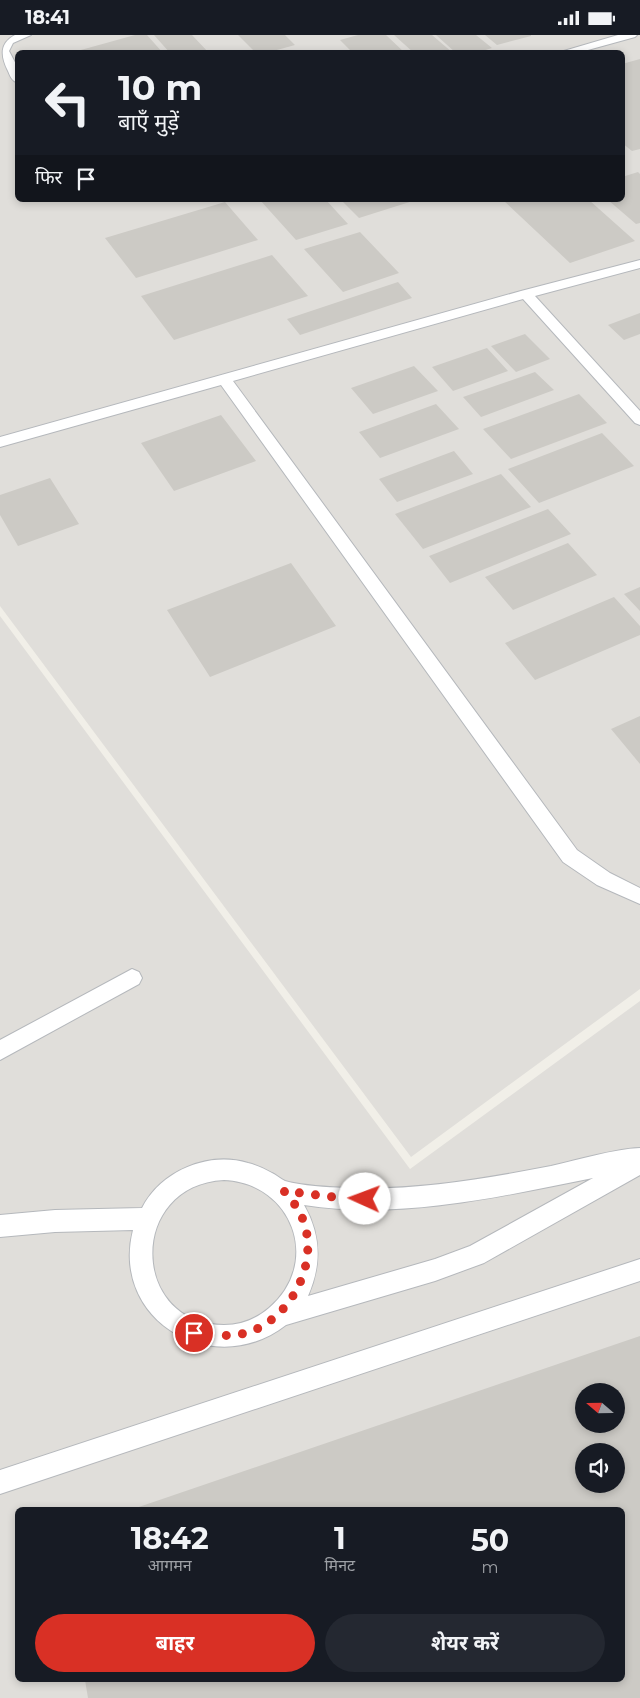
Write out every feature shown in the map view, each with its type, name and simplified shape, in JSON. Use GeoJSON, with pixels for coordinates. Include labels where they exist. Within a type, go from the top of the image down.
{"type":"FeatureCollection","features":[{"type":"Feature","properties":{"kind":"lane"},"geometry":{"type":"LineString","coordinates":[[15,74],[4,51],[4,42],[25,35]]}},
{"type":"Feature","properties":{"kind":"lane"},"geometry":{"type":"LineString","coordinates":[[573,50],[630,35]]}},
{"type":"Feature","properties":{"kind":"lane"},"geometry":{"type":"LineString","coordinates":[[0,442],[526,294],[640,264]]}},
{"type":"Feature","properties":{"kind":"lane"},"geometry":{"type":"LineString","coordinates":[[526,294],[640,420]]}},
{"type":"Feature","properties":{"kind":"lane"},"geometry":{"type":"LineString","coordinates":[[225,379],[570,856],[589,871],[613,885],[640,896]]}},
{"type":"Feature","properties":{"kind":"lane"},"geometry":{"type":"LineString","coordinates":[[0,1051],[132,978]]}},
{"type":"Feature","properties":{"kind":"lane"},"geometry":{"type":"LineString","coordinates":[[284,1191],[350,1199],[415,1197],[503,1186],[640,1157]]}},
{"type":"Feature","properties":{"kind":"lane"},"geometry":{"type":"LineString","coordinates":[[276,1316],[435,1270],[476,1255],[640,1163]]}},
{"type":"Feature","properties":{"kind":"lane"},"geometry":{"type":"LineString","coordinates":[[238,1169],[263,1177],[284,1191],[301,1213],[308,1240],[307,1258],[306,1268],[296,1294],[276,1316],[252,1331],[223,1337],[194,1333],[170,1319],[152,1299],[142,1273],[141,1245],[148,1219],[164,1196],[186,1180],[212,1170],[238,1169]]}},
{"type":"Feature","properties":{"kind":"lane"},"geometry":{"type":"LineString","coordinates":[[0,1226],[55,1221],[148,1219]]}},
{"type":"Feature","properties":{"kind":"lane"},"geometry":{"type":"LineString","coordinates":[[0,1482],[640,1270]]}},
{"type":"Feature","properties":{"kind":"shaded area"},"geometry":{"type":"Polygon","coordinates":[[[0,35],[640,35],[640,989],[411,1157],[0,606],[0,35]]]}},
{"type":"Feature","properties":{"kind":"shaded area"},"geometry":{"type":"Polygon","coordinates":[[[0,616],[410,1169],[640,1001],[640,1698],[0,1698],[0,616]]]}},
{"type":"Feature","properties":{"kind":"building"},"geometry":{"type":"Polygon","coordinates":[[[135,35],[147,35],[160,50],[81,50],[135,35]]]}},
{"type":"Feature","properties":{"kind":"building"},"geometry":{"type":"Polygon","coordinates":[[[154,35],[192,35],[206,50],[167,50],[154,35]]]}},
{"type":"Feature","properties":{"kind":"building"},"geometry":{"type":"Polygon","coordinates":[[[238,35],[285,35],[295,45],[277,50],[253,50],[238,35]]]}},
{"type":"Feature","properties":{"kind":"building"},"geometry":{"type":"Polygon","coordinates":[[[358,35],[386,35],[402,50],[350,50],[340,40],[358,35]]]}},
{"type":"Feature","properties":{"kind":"building"},"geometry":{"type":"Polygon","coordinates":[[[394,35],[432,35],[450,50],[411,50],[394,35]]]}},
{"type":"Feature","properties":{"kind":"building"},"geometry":{"type":"Polygon","coordinates":[[[436,35],[476,35],[492,48],[486,50],[453,50],[436,35]]]}},
{"type":"Feature","properties":{"kind":"building"},"geometry":{"type":"Polygon","coordinates":[[[485,35],[531,35],[531,36],[497,45],[485,35]]]}},
{"type":"Feature","properties":{"kind":"building"},"geometry":{"type":"Polygon","coordinates":[[[640,59],[640,149],[632,151],[625,145],[625,63],[640,59]]]}},
{"type":"Feature","properties":{"kind":"building"},"geometry":{"type":"Polygon","coordinates":[[[638,172],[640,174],[640,223],[636,224],[610,202],[625,202],[625,176],[638,172]]]}},
{"type":"Feature","properties":{"kind":"building"},"geometry":{"type":"Polygon","coordinates":[[[225,202],[258,240],[136,278],[105,238],[225,202]]]}},
{"type":"Feature","properties":{"kind":"building"},"geometry":{"type":"Polygon","coordinates":[[[262,202],[328,202],[348,224],[296,240],[262,202]]]}},
{"type":"Feature","properties":{"kind":"building"},"geometry":{"type":"Polygon","coordinates":[[[343,202],[410,202],[359,218],[343,202]]]}},
{"type":"Feature","properties":{"kind":"building"},"geometry":{"type":"Polygon","coordinates":[[[505,202],[591,202],[635,241],[570,263],[505,202]]]}},
{"type":"Feature","properties":{"kind":"building"},"geometry":{"type":"Polygon","coordinates":[[[360,232],[399,273],[343,292],[304,249],[360,232]]]}},
{"type":"Feature","properties":{"kind":"building"},"geometry":{"type":"Polygon","coordinates":[[[272,255],[308,296],[174,340],[141,296],[272,255]]]}},
{"type":"Feature","properties":{"kind":"building"},"geometry":{"type":"Polygon","coordinates":[[[398,282],[412,298],[300,335],[287,319],[398,282]]]}},
{"type":"Feature","properties":{"kind":"building"},"geometry":{"type":"Polygon","coordinates":[[[640,313],[640,334],[624,340],[608,325],[640,313]]]}},
{"type":"Feature","properties":{"kind":"building"},"geometry":{"type":"Polygon","coordinates":[[[525,334],[550,359],[516,372],[491,346],[525,334]]]}},
{"type":"Feature","properties":{"kind":"building"},"geometry":{"type":"Polygon","coordinates":[[[487,348],[508,371],[453,391],[432,367],[487,348]]]}},
{"type":"Feature","properties":{"kind":"building"},"geometry":{"type":"Polygon","coordinates":[[[414,366],[438,391],[373,414],[351,388],[414,366]]]}},
{"type":"Feature","properties":{"kind":"building"},"geometry":{"type":"Polygon","coordinates":[[[535,372],[554,390],[481,417],[463,397],[535,372]]]}},
{"type":"Feature","properties":{"kind":"building"},"geometry":{"type":"Polygon","coordinates":[[[579,394],[607,423],[511,459],[483,429],[579,394]]]}},
{"type":"Feature","properties":{"kind":"building"},"geometry":{"type":"Polygon","coordinates":[[[436,404],[459,429],[380,458],[359,432],[436,404]]]}},
{"type":"Feature","properties":{"kind":"building"},"geometry":{"type":"Polygon","coordinates":[[[221,415],[256,461],[174,491],[141,443],[221,415]]]}},
{"type":"Feature","properties":{"kind":"building"},"geometry":{"type":"Polygon","coordinates":[[[602,433],[634,466],[539,503],[508,469],[602,433]]]}},
{"type":"Feature","properties":{"kind":"building"},"geometry":{"type":"Polygon","coordinates":[[[454,451],[473,474],[397,502],[379,479],[454,451]]]}},
{"type":"Feature","properties":{"kind":"building"},"geometry":{"type":"Polygon","coordinates":[[[501,474],[531,507],[423,549],[395,514],[501,474]]]}},
{"type":"Feature","properties":{"kind":"building"},"geometry":{"type":"Polygon","coordinates":[[[50,478],[79,524],[18,546],[0,515],[0,495],[50,478]]]}},
{"type":"Feature","properties":{"kind":"building"},"geometry":{"type":"Polygon","coordinates":[[[548,509],[571,534],[450,583],[429,556],[548,509]]]}},
{"type":"Feature","properties":{"kind":"building"},"geometry":{"type":"Polygon","coordinates":[[[568,543],[597,575],[513,610],[485,577],[568,543]]]}},
{"type":"Feature","properties":{"kind":"building"},"geometry":{"type":"Polygon","coordinates":[[[291,563],[336,626],[210,677],[167,610],[291,563]]]}},
{"type":"Feature","properties":{"kind":"building"},"geometry":{"type":"Polygon","coordinates":[[[640,587],[640,611],[624,594],[640,587]]]}},
{"type":"Feature","properties":{"kind":"building"},"geometry":{"type":"Polygon","coordinates":[[[614,597],[640,626],[640,635],[535,680],[505,643],[614,597]]]}},
{"type":"Feature","properties":{"kind":"building"},"geometry":{"type":"Polygon","coordinates":[[[640,716],[640,764],[611,729],[640,716]]]}},
{"type":"Feature","properties":{"kind":"building"},"geometry":{"type":"Polygon","coordinates":[[[640,1336],[640,1698],[88,1698],[85,1682],[625,1682],[625,1507],[139,1507],[640,1336]]]}},
{"type":"Feature","properties":{"kind":"route"},"geometry":{"type":"LineString","coordinates":[[194,1333],[223,1337],[252,1331],[276,1316],[296,1294],[306,1268],[308,1240],[301,1213],[284,1191],[365,1199]]}}]}
